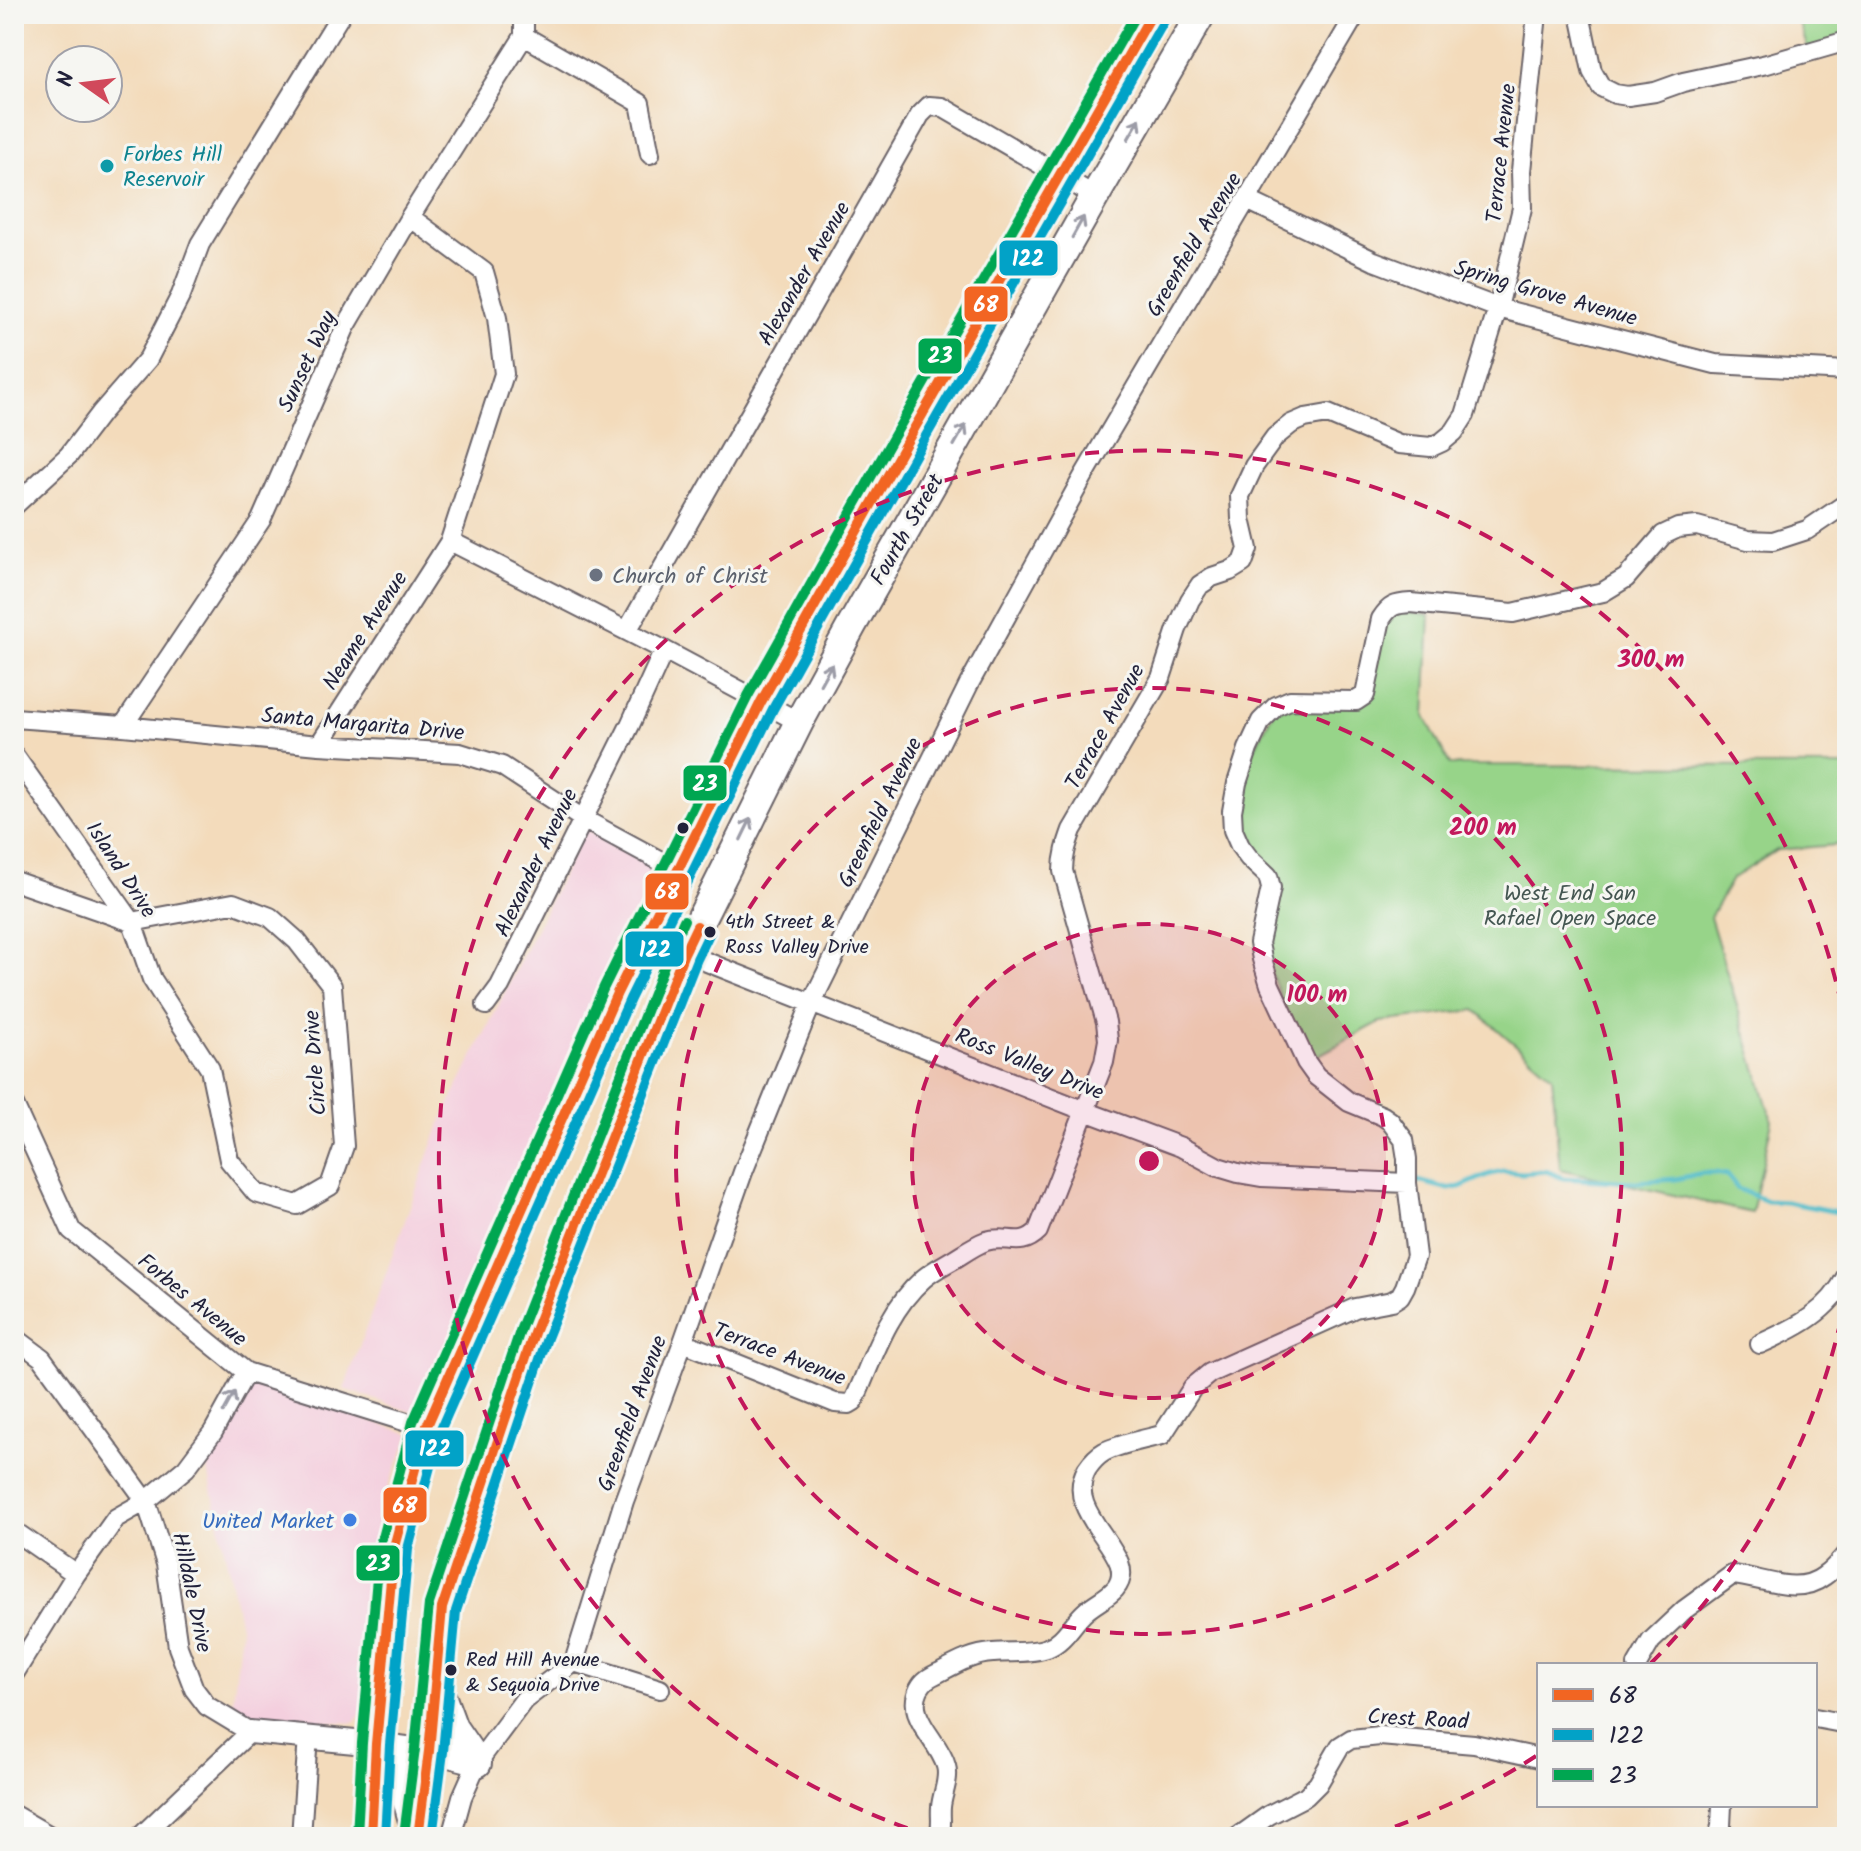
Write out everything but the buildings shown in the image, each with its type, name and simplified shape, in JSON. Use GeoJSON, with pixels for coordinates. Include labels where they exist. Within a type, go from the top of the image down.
{"type":"FeatureCollection","features":[{"type":"Feature","properties":{"kind":"main road","name":"Fourth Street"},"geometry":{"type":"LineString","coordinates":[[371,1837],[394,1547],[426,1428],[594,1045],[761,702],[1152,14]]}},
{"type":"Feature","properties":{"kind":"main road","name":"Fourth Street"},"geometry":{"type":"LineString","coordinates":[[418,1837],[442,1608],[534,1333],[684,953],[799,722],[1201,14]]}},
{"type":"Feature","properties":{"kind":"main road"},"geometry":{"type":"LineString","coordinates":[[436,1680],[453,1728],[477,1763]]}},
{"type":"Feature","properties":{"kind":"main road"},"geometry":{"type":"LineString","coordinates":[[376,1744],[394,1758],[418,1837]]}},
{"type":"Feature","properties":{"kind":"street"},"geometry":{"type":"LineString","coordinates":[[14,506],[69,455],[148,359],[181,295],[200,244],[341,14]]}},
{"type":"Feature","properties":{"kind":"street"},"geometry":{"type":"LineString","coordinates":[[524,14],[524,36],[640,103],[650,154]]}},
{"type":"Feature","properties":{"kind":"street","name":"Greenfield Avenue"},"geometry":{"type":"LineString","coordinates":[[574,1662],[624,1501],[743,1172],[812,1002],[969,684],[1083,477],[1356,14]]}},
{"type":"Feature","properties":{"kind":"street","name":"Terrace Avenue"},"geometry":{"type":"LineString","coordinates":[[683,1342],[835,1403],[849,1404],[854,1401],[886,1326],[904,1298],[925,1277],[984,1242],[997,1238],[1030,1239],[1038,1231],[1104,1062],[1108,1040],[1106,1022],[1063,871],[1072,830],[1161,678],[1190,600],[1200,585],[1243,563],[1248,549],[1241,519],[1240,496],[1250,474],[1275,437],[1291,424],[1328,414],[1399,444],[1431,447],[1454,432],[1465,415],[1498,308],[1522,208],[1521,171],[1537,14]]}},
{"type":"Feature","properties":{"kind":"street"},"geometry":{"type":"LineString","coordinates":[[1580,14],[1592,71],[1601,87],[1628,96],[1767,64],[1847,41]]}},
{"type":"Feature","properties":{"kind":"street","name":"Sunset Way"},"geometry":{"type":"LineString","coordinates":[[123,726],[261,520],[345,328],[410,217],[524,36]]}},
{"type":"Feature","properties":{"kind":"street","name":"Alexander Avenue"},"geometry":{"type":"LineString","coordinates":[[627,631],[920,115],[929,106],[942,107],[1095,196]]}},
{"type":"Feature","properties":{"kind":"street","name":"Spring Grove Avenue"},"geometry":{"type":"LineString","coordinates":[[1247,200],[1374,261],[1498,308],[1715,364],[1847,371]]}},
{"type":"Feature","properties":{"kind":"street","name":"Neame Avenue"},"geometry":{"type":"LineString","coordinates":[[319,745],[450,541],[504,374],[497,318],[484,272],[410,217]]}},
{"type":"Feature","properties":{"kind":"street"},"geometry":{"type":"LineString","coordinates":[[938,1837],[948,1769],[916,1711],[918,1693],[925,1680],[967,1657],[1029,1652],[1059,1642],[1084,1613],[1115,1589],[1121,1578],[1121,1565],[1085,1506],[1080,1490],[1082,1477],[1091,1463],[1105,1451],[1162,1435],[1193,1387],[1210,1373],[1355,1308],[1392,1301],[1400,1296],[1416,1256],[1404,1140],[1397,1128],[1383,1116],[1349,1102],[1316,1076],[1306,1062],[1270,985],[1262,959],[1259,943],[1271,888],[1268,876],[1240,846],[1233,830],[1232,811],[1237,783],[1261,721],[1276,706],[1290,700],[1356,701],[1365,695],[1381,619],[1388,608],[1411,603],[1513,613],[1603,592],[1626,578],[1663,535],[1678,528],[1697,526],[1748,540],[1773,541],[1807,530],[1847,503]]}},
{"type":"Feature","properties":{"kind":"street"},"geometry":{"type":"LineString","coordinates":[[450,541],[799,722]]}},
{"type":"Feature","properties":{"kind":"street","name":"Alexander Avenue"},"geometry":{"type":"LineString","coordinates":[[486,1005],[500,986],[664,650]]}},
{"type":"Feature","properties":{"kind":"street","name":"Santa Margarita Drive"},"geometry":{"type":"LineString","coordinates":[[14,718],[319,745],[460,753],[502,766],[583,819],[679,871]]}},
{"type":"Feature","properties":{"kind":"street","name":"Island Drive"},"geometry":{"type":"LineString","coordinates":[[14,755],[132,922],[152,979],[210,1069],[229,1160],[256,1193],[297,1205]]}},
{"type":"Feature","properties":{"kind":"street"},"geometry":{"type":"LineString","coordinates":[[14,881],[132,922]]}},
{"type":"Feature","properties":{"kind":"street","name":"Circle Drive"},"geometry":{"type":"LineString","coordinates":[[132,922],[233,903],[270,917],[297,941],[332,986],[344,1146],[330,1186],[297,1205]]}},
{"type":"Feature","properties":{"kind":"street","name":"Ross Valley Drive"},"geometry":{"type":"LineString","coordinates":[[646,935],[684,953],[1181,1147],[1218,1167],[1261,1177],[1407,1183]]}},
{"type":"Feature","properties":{"kind":"street","name":"Forbes Avenue"},"geometry":{"type":"LineString","coordinates":[[14,1105],[71,1230],[246,1372],[426,1428]]}},
{"type":"Feature","properties":{"kind":"street"},"geometry":{"type":"LineString","coordinates":[[1760,1344],[1788,1332],[1818,1312],[1830,1302],[1847,1275]]}},
{"type":"Feature","properties":{"kind":"street","name":"Hilldale Drive"},"geometry":{"type":"LineString","coordinates":[[14,1337],[42,1358],[146,1501],[166,1564],[178,1647],[194,1689],[207,1706],[250,1732]]}},
{"type":"Feature","properties":{"kind":"street"},"geometry":{"type":"LineString","coordinates":[[14,1674],[76,1574],[116,1518],[146,1501],[186,1468],[213,1432],[246,1372]]}},
{"type":"Feature","properties":{"kind":"street"},"geometry":{"type":"LineString","coordinates":[[14,1531],[76,1574]]}},
{"type":"Feature","properties":{"kind":"street"},"geometry":{"type":"LineString","coordinates":[[1638,1663],[1651,1641],[1684,1610],[1732,1575],[1790,1586],[1807,1584],[1823,1577],[1847,1553]]}},
{"type":"Feature","properties":{"kind":"street"},"geometry":{"type":"LineString","coordinates":[[451,1837],[462,1797],[477,1763],[524,1700],[574,1662],[660,1689]]}},
{"type":"Feature","properties":{"kind":"street"},"geometry":{"type":"LineString","coordinates":[[1817,1718],[1847,1724]]}},
{"type":"Feature","properties":{"kind":"street"},"geometry":{"type":"LineString","coordinates":[[140,1837],[250,1732],[429,1751],[477,1763]]}},
{"type":"Feature","properties":{"kind":"street"},"geometry":{"type":"LineString","coordinates":[[301,1837],[308,1736]]}},
{"type":"Feature","properties":{"kind":"street","name":"Crest Road"},"geometry":{"type":"LineString","coordinates":[[1238,1837],[1269,1815],[1306,1796],[1318,1784],[1340,1746],[1351,1739],[1380,1736],[1474,1744],[1537,1758]]}},
{"type":"Feature","properties":{"kind":"street"},"geometry":{"type":"LineString","coordinates":[[1718,1837],[1722,1807]]}},
{"type":"Feature","properties":{"kind":"street"},"geometry":{"type":"LineString","coordinates":[[14,1815],[52,1837]]}},
{"type":"Feature","properties":{"kind":"shaded area"},"geometry":{"type":"Polygon","coordinates":[[[585,829],[651,866],[657,888],[417,1414],[344,1389],[440,1124],[585,829]]]}},
{"type":"Feature","properties":{"kind":"shaded area"},"geometry":{"type":"Polygon","coordinates":[[[250,1383],[411,1434],[389,1484],[363,1712],[354,1723],[253,1717],[232,1709],[241,1631],[206,1460],[250,1383]]]}},
{"type":"Feature","properties":{"kind":"green space"},"geometry":{"type":"Polygon","coordinates":[[[1796,14],[1847,14],[1847,42],[1809,52],[1796,14]]]}},
{"type":"Feature","properties":{"kind":"green space","name":"West End San Rafael Open Space"},"geometry":{"type":"Polygon","coordinates":[[[1388,608],[1430,615],[1425,716],[1450,765],[1847,766],[1847,844],[1777,850],[1732,879],[1710,917],[1772,1121],[1752,1213],[1560,1169],[1552,1076],[1475,1010],[1380,1022],[1306,1062],[1259,943],[1271,888],[1249,858],[1232,811],[1237,783],[1276,706],[1356,701],[1388,608]]]}},
{"type":"Feature","properties":{"kind":"waterway"},"geometry":{"type":"LineString","coordinates":[[1414,1180],[1449,1189],[1503,1171],[1546,1171],[1563,1178],[1636,1182],[1715,1173],[1727,1175],[1738,1189],[1767,1201],[1847,1214]]}},
{"type":"Feature","properties":{"kind":"transit line","name":"23"},"geometry":{"type":"LineString","coordinates":[[357,1836],[380,1545],[413,1422],[604,987],[748,696],[1136,14]]}},
{"type":"Feature","properties":{"kind":"transit line","name":"68"},"geometry":{"type":"LineString","coordinates":[[371,1837],[394,1547],[426,1428],[617,993],[761,702],[1152,14]]}},
{"type":"Feature","properties":{"kind":"transit line","name":"122"},"geometry":{"type":"LineString","coordinates":[[385,1837],[408,1549],[439,1433],[630,999],[773,709],[1164,21]]}},
{"type":"Feature","properties":{"kind":"transit line","name":"23"},"geometry":{"type":"LineString","coordinates":[[404,1835],[429,1604],[521,1328],[684,920]]}},
{"type":"Feature","properties":{"kind":"transit line","name":"68"},"geometry":{"type":"LineString","coordinates":[[418,1837],[442,1608],[534,1333],[697,926]]}},
{"type":"Feature","properties":{"kind":"transit line","name":"122"},"geometry":{"type":"LineString","coordinates":[[432,1837],[456,1611],[547,1338],[710,932]]}},
{"type":"Feature","properties":{"kind":"place","name":"Forbes Hill Reservoir"},"geometry":{"type":"Point","coordinates":[107,166]}},
{"type":"Feature","properties":{"kind":"place","name":"Church of Christ"},"geometry":{"type":"Point","coordinates":[596,575]}},
{"type":"Feature","properties":{"kind":"place","name":"4th Street & Ross Valley Drive"},"geometry":{"type":"Point","coordinates":[710,932]}},
{"type":"Feature","properties":{"kind":"place","name":"United Market"},"geometry":{"type":"Point","coordinates":[350,1520]}},
{"type":"Feature","properties":{"kind":"place","name":"Red Hill Avenue & Sequoia Drive"},"geometry":{"type":"Point","coordinates":[451,1670]}}]}
